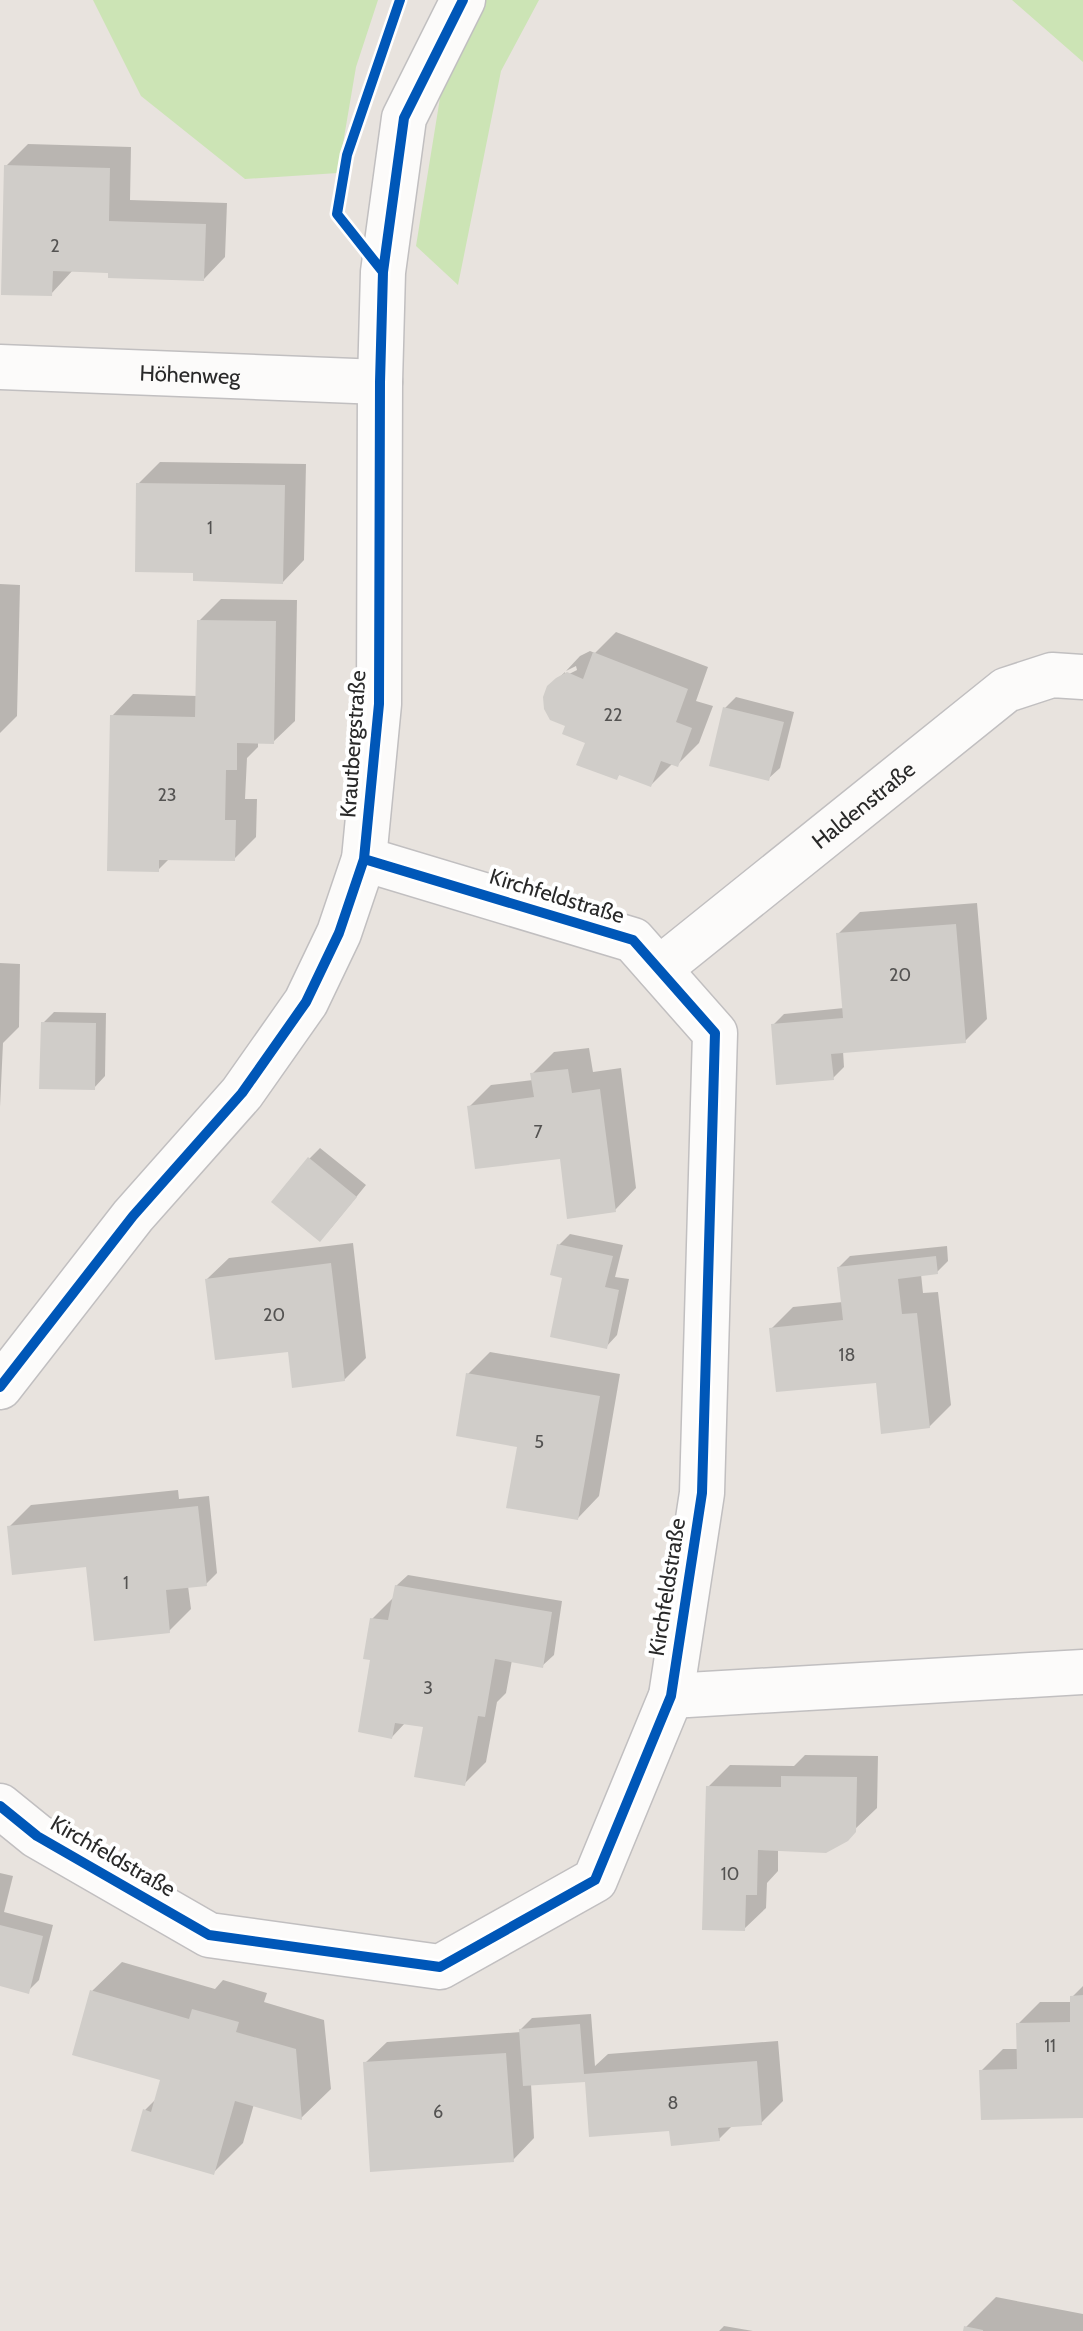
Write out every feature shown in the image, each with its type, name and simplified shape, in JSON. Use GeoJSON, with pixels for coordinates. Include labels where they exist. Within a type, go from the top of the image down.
{"type":"FeatureCollection","features":[{"type":"Feature","properties":{"kind":"street","name":"Krautbergstraße"},"geometry":{"type":"LineString","coordinates":[[0,1387],[133,1216],[242,1093],[306,1002],[339,933],[364,859],[379,704],[383,272],[404,118],[463,0]]}},
{"type":"Feature","properties":{"kind":"street","name":"Höhenweg"},"geometry":{"type":"LineString","coordinates":[[0,367],[380,382]]}},
{"type":"Feature","properties":{"kind":"street","name":"Haldenstraße"},"geometry":{"type":"LineString","coordinates":[[659,969],[1006,690],[1052,675],[1083,677]]}},
{"type":"Feature","properties":{"kind":"street","name":"Kirchfeldstraße"},"geometry":{"type":"LineString","coordinates":[[0,1806],[37,1836],[209,1935],[440,1967],[595,1880],[671,1696],[702,1493],[715,1033],[633,940],[364,859]]}},
{"type":"Feature","properties":{"kind":"street"},"geometry":{"type":"LineString","coordinates":[[671,1696],[1083,1672]]}},
{"type":"Feature","properties":{"kind":"green space"},"geometry":{"type":"Polygon","coordinates":[[[93,0],[378,0],[356,67],[338,173],[245,179],[141,96],[93,0]]]}},
{"type":"Feature","properties":{"kind":"green space"},"geometry":{"type":"Polygon","coordinates":[[[478,0],[539,0],[501,71],[458,285],[416,246],[445,67],[478,0]]]}},
{"type":"Feature","properties":{"kind":"green space"},"geometry":{"type":"Polygon","coordinates":[[[1012,0],[1083,0],[1083,62],[1012,0]]]}},
{"type":"Feature","properties":{"kind":"building"},"geometry":{"type":"Polygon","coordinates":[[[4,165],[110,168],[109,221],[206,224],[204,281],[108,278],[108,273],[53,271],[52,296],[1,295],[4,165]]]}},
{"type":"Feature","properties":{"kind":"building"},"geometry":{"type":"Polygon","coordinates":[[[136,483],[285,485],[283,584],[193,581],[193,573],[135,572],[136,483]]]}},
{"type":"Feature","properties":{"kind":"building"},"geometry":{"type":"Polygon","coordinates":[[[197,620],[276,621],[274,744],[237,743],[237,770],[226,770],[225,820],[236,820],[235,861],[159,860],[159,872],[107,871],[110,715],[195,717],[197,620]]]}},
{"type":"Feature","properties":{"kind":"building"},"geometry":{"type":"Polygon","coordinates":[[[593,652],[688,689],[676,722],[692,728],[678,767],[661,761],[651,787],[619,775],[617,780],[576,765],[585,743],[562,734],[565,726],[550,720],[544,709],[543,697],[547,686],[567,672],[583,679],[593,652]]]}},
{"type":"Feature","properties":{"kind":"building"},"geometry":{"type":"Polygon","coordinates":[[[723,707],[784,722],[769,781],[709,766],[723,707]]]}},
{"type":"Feature","properties":{"kind":"building"},"geometry":{"type":"Polygon","coordinates":[[[956,924],[966,1043],[831,1054],[834,1080],[776,1085],[771,1024],[843,1018],[836,933],[956,924]]]}},
{"type":"Feature","properties":{"kind":"building"},"geometry":{"type":"Polygon","coordinates":[[[41,1022],[96,1023],[95,1090],[39,1089],[41,1022]]]}},
{"type":"Feature","properties":{"kind":"building"},"geometry":{"type":"Polygon","coordinates":[[[568,1069],[572,1093],[600,1089],[616,1212],[567,1219],[560,1159],[475,1169],[467,1106],[534,1097],[530,1073],[568,1069]]]}},
{"type":"Feature","properties":{"kind":"building"},"geometry":{"type":"Polygon","coordinates":[[[308,1157],[357,1197],[320,1242],[271,1202],[308,1157]]]}},
{"type":"Feature","properties":{"kind":"building"},"geometry":{"type":"Polygon","coordinates":[[[557,1244],[613,1256],[605,1287],[619,1290],[607,1349],[550,1337],[562,1278],[550,1275],[557,1244]]]}},
{"type":"Feature","properties":{"kind":"building"},"geometry":{"type":"Polygon","coordinates":[[[936,1256],[938,1274],[898,1279],[902,1314],[917,1313],[930,1428],[881,1434],[876,1383],[776,1392],[769,1328],[843,1320],[837,1267],[936,1256]]]}},
{"type":"Feature","properties":{"kind":"building"},"geometry":{"type":"Polygon","coordinates":[[[331,1263],[345,1381],[292,1388],[288,1352],[215,1360],[205,1279],[331,1263]]]}},
{"type":"Feature","properties":{"kind":"building"},"geometry":{"type":"Polygon","coordinates":[[[466,1373],[600,1396],[578,1520],[506,1508],[517,1447],[456,1436],[466,1373]]]}},
{"type":"Feature","properties":{"kind":"building"},"geometry":{"type":"Polygon","coordinates":[[[198,1506],[207,1586],[166,1590],[170,1633],[94,1641],[86,1567],[12,1575],[7,1526],[198,1506]]]}},
{"type":"Feature","properties":{"kind":"building"},"geometry":{"type":"Polygon","coordinates":[[[395,1585],[552,1612],[543,1668],[495,1659],[485,1717],[478,1716],[465,1786],[414,1777],[423,1727],[395,1723],[392,1739],[358,1732],[370,1660],[363,1659],[370,1618],[388,1620],[395,1585]]]}},
{"type":"Feature","properties":{"kind":"building"},"geometry":{"type":"Polygon","coordinates":[[[781,1776],[857,1777],[856,1832],[848,1841],[826,1853],[758,1850],[757,1895],[746,1895],[745,1931],[702,1930],[706,1786],[781,1787],[781,1776]]]}},
{"type":"Feature","properties":{"kind":"building"},"geometry":{"type":"Polygon","coordinates":[[[0,1925],[43,1936],[29,1994],[0,1986],[0,1925]]]}},
{"type":"Feature","properties":{"kind":"building"},"geometry":{"type":"Polygon","coordinates":[[[90,1990],[189,2019],[192,2009],[239,2022],[236,2032],[296,2049],[302,2120],[235,2101],[214,2175],[131,2151],[143,2109],[151,2112],[160,2080],[72,2055],[90,1990]]]}},
{"type":"Feature","properties":{"kind":"building"},"geometry":{"type":"Polygon","coordinates":[[[1083,1995],[1083,2118],[981,2120],[979,2070],[1017,2069],[1016,2023],[1070,2022],[1070,1996],[1083,1995]]]}},
{"type":"Feature","properties":{"kind":"building"},"geometry":{"type":"Polygon","coordinates":[[[580,2024],[584,2074],[757,2061],[762,2125],[718,2128],[720,2141],[671,2146],[669,2131],[589,2137],[585,2082],[523,2086],[519,2029],[580,2024]]]}},
{"type":"Feature","properties":{"kind":"building"},"geometry":{"type":"Polygon","coordinates":[[[506,2053],[514,2162],[370,2172],[363,2062],[506,2053]]]}},
{"type":"Feature","properties":{"kind":"building"},"geometry":{"type":"Polygon","coordinates":[[[964,2326],[983,2330],[983,2331],[963,2331],[964,2326]]]}},
{"type":"Feature","properties":{"kind":"cycle path"},"geometry":{"type":"LineString","coordinates":[[383,272],[337,214],[347,155],[400,0]]}},
{"type":"Feature","properties":{"kind":"cycle path"},"geometry":{"type":"LineString","coordinates":[[0,1387],[133,1216],[242,1093],[306,1002],[339,933],[364,859],[379,704],[383,272],[404,118],[463,0]]}},
{"type":"Feature","properties":{"kind":"cycle path"},"geometry":{"type":"LineString","coordinates":[[0,1806],[37,1836],[209,1935],[440,1967],[595,1880],[671,1696],[702,1493],[715,1033],[633,940],[364,859]]}}]}
